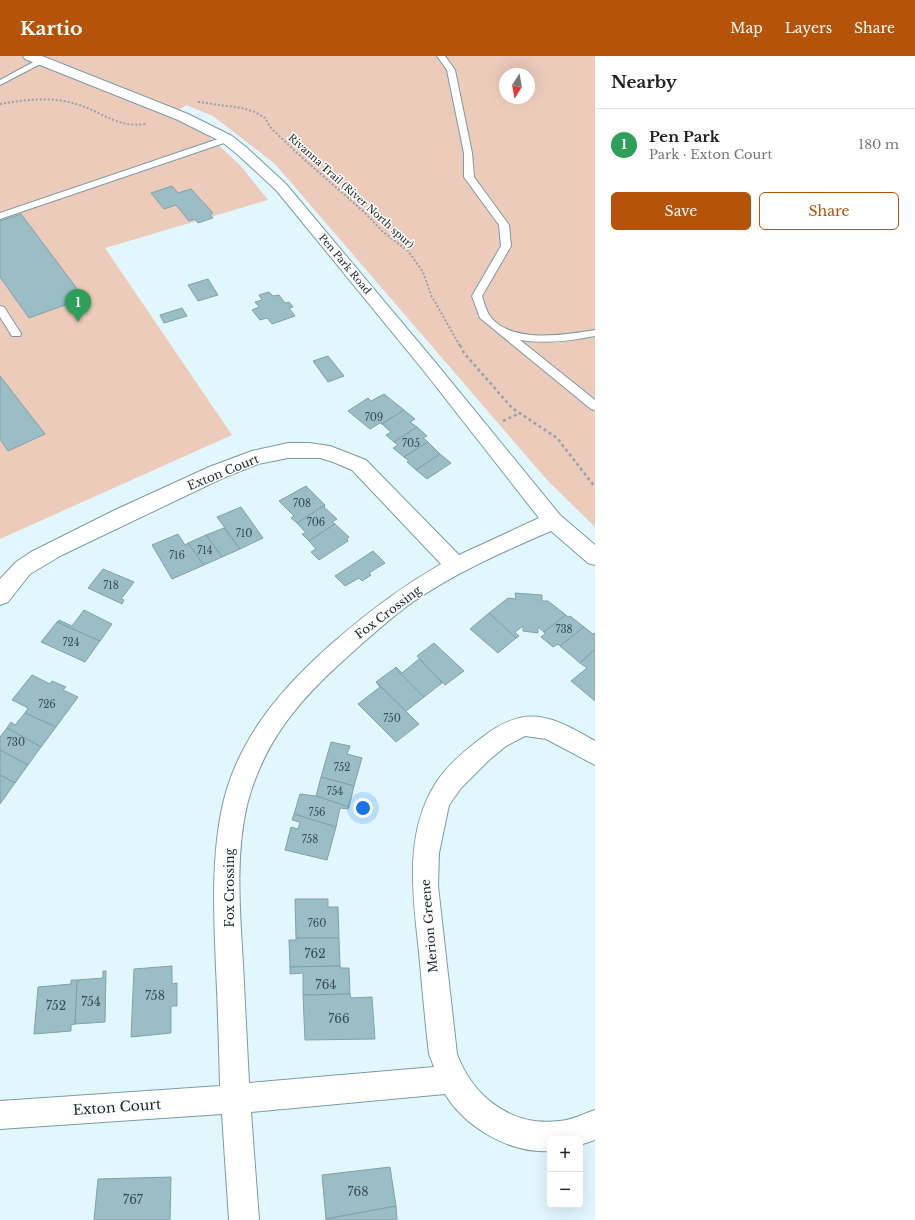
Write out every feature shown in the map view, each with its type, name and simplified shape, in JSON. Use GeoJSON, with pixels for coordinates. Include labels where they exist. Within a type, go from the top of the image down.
{"type":"FeatureCollection","features":[{"type":"Feature","properties":{"kind":"street","name":"Pen Park Road"},"geometry":{"type":"LineString","coordinates":[[36,59],[144,100],[227,139],[281,187],[429,366],[553,520],[595,557]]}},
{"type":"Feature","properties":{"kind":"street","name":"Exton Court"},"geometry":{"type":"LineString","coordinates":[[0,596],[14,577],[34,561],[110,521],[221,470],[252,458],[278,452],[302,450],[324,452],[348,459],[359,465],[456,566]]}},
{"type":"Feature","properties":{"kind":"street","name":"Fox Crossing"},"geometry":{"type":"LineString","coordinates":[[244,1220],[236,1142],[227,867],[232,821],[243,779],[256,748],[277,712],[314,673],[368,624],[413,591],[456,566],[553,520]]}},
{"type":"Feature","properties":{"kind":"street","name":"Merion Greene"},"geometry":{"type":"LineString","coordinates":[[595,754],[547,726],[531,724],[518,727],[488,746],[461,770],[439,800],[427,841],[424,880],[443,1054],[453,1079],[461,1092],[483,1115],[508,1130],[537,1137],[560,1136],[595,1125]]}},
{"type":"Feature","properties":{"kind":"street","name":"Exton Court"},"geometry":{"type":"LineString","coordinates":[[0,1115],[235,1099],[453,1079]]}},
{"type":"Feature","properties":{"kind":"lane"},"geometry":{"type":"LineString","coordinates":[[441,56],[450,70],[468,153],[469,177],[477,190],[492,206],[504,224],[506,246],[477,296],[485,318],[595,406]]}},
{"type":"Feature","properties":{"kind":"lane"},"geometry":{"type":"LineString","coordinates":[[0,83],[36,59]]}},
{"type":"Feature","properties":{"kind":"lane"},"geometry":{"type":"LineString","coordinates":[[0,216],[227,139]]}},
{"type":"Feature","properties":{"kind":"lane"},"geometry":{"type":"LineString","coordinates":[[0,309],[16,334]]}},
{"type":"Feature","properties":{"kind":"lane"},"geometry":{"type":"LineString","coordinates":[[504,333],[520,338],[545,340],[569,338],[595,333]]}},
{"type":"Feature","properties":{"kind":"path"},"geometry":{"type":"LineString","coordinates":[[0,104],[28,99],[57,100],[83,107],[121,125],[149,123]]}},
{"type":"Feature","properties":{"kind":"path","name":"Rivanna Trail (River North spur)"},"geometry":{"type":"LineString","coordinates":[[195,102],[242,108],[255,112],[265,118],[271,128],[298,154],[364,212],[382,231],[408,251],[423,272],[431,295],[464,353],[512,408],[531,419],[557,438],[595,487]]}},
{"type":"Feature","properties":{"kind":"shaded area"},"geometry":{"type":"Polygon","coordinates":[[[0,56],[595,56],[595,527],[547,480],[275,164],[213,116],[186,105],[175,113],[205,133],[240,165],[268,200],[105,248],[232,435],[0,539],[0,56]]]}},
{"type":"Feature","properties":{"kind":"building"},"geometry":{"type":"Polygon","coordinates":[[[172,186],[178,193],[191,189],[213,213],[210,214],[213,218],[198,223],[195,219],[189,221],[176,205],[164,209],[151,193],[172,186]]]}},
{"type":"Feature","properties":{"kind":"building"},"geometry":{"type":"Polygon","coordinates":[[[21,214],[84,298],[29,318],[0,277],[0,221],[21,214]]]}},
{"type":"Feature","properties":{"kind":"building"},"geometry":{"type":"Polygon","coordinates":[[[208,279],[218,295],[198,301],[188,285],[208,279]]]}},
{"type":"Feature","properties":{"kind":"building"},"geometry":{"type":"Polygon","coordinates":[[[269,292],[273,296],[279,295],[285,303],[289,302],[293,307],[289,308],[295,316],[272,324],[267,318],[260,320],[252,310],[259,307],[255,302],[262,300],[259,295],[269,292]]]}},
{"type":"Feature","properties":{"kind":"building"},"geometry":{"type":"Polygon","coordinates":[[[182,308],[187,316],[164,323],[160,315],[182,308]]]}},
{"type":"Feature","properties":{"kind":"building"},"geometry":{"type":"Polygon","coordinates":[[[328,356],[344,376],[328,382],[313,361],[328,356]]]}},
{"type":"Feature","properties":{"kind":"building"},"geometry":{"type":"Polygon","coordinates":[[[0,376],[45,434],[8,451],[0,439],[0,376]]]}},
{"type":"Feature","properties":{"kind":"building"},"geometry":{"type":"Polygon","coordinates":[[[384,394],[404,410],[382,424],[380,423],[370,429],[348,411],[368,398],[371,401],[384,394]]]}},
{"type":"Feature","properties":{"kind":"building"},"geometry":{"type":"Polygon","coordinates":[[[404,410],[415,419],[410,422],[417,427],[394,442],[386,435],[391,432],[382,424],[404,410]]]}},
{"type":"Feature","properties":{"kind":"building"},"geometry":{"type":"Polygon","coordinates":[[[417,427],[427,436],[423,438],[428,442],[404,457],[393,448],[398,445],[394,442],[417,427]]]}},
{"type":"Feature","properties":{"kind":"building"},"geometry":{"type":"Polygon","coordinates":[[[428,442],[440,454],[416,470],[404,457],[428,442]]]}},
{"type":"Feature","properties":{"kind":"building"},"geometry":{"type":"Polygon","coordinates":[[[440,454],[451,463],[427,479],[416,470],[440,454]]]}},
{"type":"Feature","properties":{"kind":"building"},"geometry":{"type":"Polygon","coordinates":[[[306,486],[325,505],[297,523],[291,518],[294,516],[279,501],[306,486]]]}},
{"type":"Feature","properties":{"kind":"building"},"geometry":{"type":"Polygon","coordinates":[[[325,505],[324,507],[337,519],[332,522],[335,524],[309,541],[302,534],[306,533],[297,523],[325,505]]]}},
{"type":"Feature","properties":{"kind":"building"},"geometry":{"type":"Polygon","coordinates":[[[241,507],[263,538],[240,549],[217,517],[241,507]]]}},
{"type":"Feature","properties":{"kind":"building"},"geometry":{"type":"Polygon","coordinates":[[[335,524],[349,537],[347,539],[348,541],[319,560],[311,552],[316,549],[309,541],[335,524]]]}},
{"type":"Feature","properties":{"kind":"building"},"geometry":{"type":"Polygon","coordinates":[[[224,528],[240,549],[222,557],[206,535],[224,528]]]}},
{"type":"Feature","properties":{"kind":"building"},"geometry":{"type":"Polygon","coordinates":[[[178,534],[185,545],[188,543],[204,565],[172,579],[152,545],[178,534]]]}},
{"type":"Feature","properties":{"kind":"building"},"geometry":{"type":"Polygon","coordinates":[[[206,535],[222,557],[204,565],[188,543],[206,535]]]}},
{"type":"Feature","properties":{"kind":"building"},"geometry":{"type":"Polygon","coordinates":[[[373,551],[385,563],[369,573],[371,575],[362,581],[359,578],[345,586],[335,576],[373,551]]]}},
{"type":"Feature","properties":{"kind":"building"},"geometry":{"type":"Polygon","coordinates":[[[103,569],[134,582],[121,599],[124,600],[122,604],[88,588],[103,569]]]}},
{"type":"Feature","properties":{"kind":"building"},"geometry":{"type":"Polygon","coordinates":[[[515,593],[542,595],[542,601],[548,601],[566,615],[544,632],[538,627],[538,633],[523,631],[523,626],[515,632],[519,636],[516,638],[489,613],[508,598],[516,599],[515,593]]]}},
{"type":"Feature","properties":{"kind":"building"},"geometry":{"type":"Polygon","coordinates":[[[84,610],[112,624],[100,641],[57,622],[59,620],[72,626],[84,610]]]}},
{"type":"Feature","properties":{"kind":"building"},"geometry":{"type":"Polygon","coordinates":[[[489,613],[516,638],[498,653],[470,629],[489,613]]]}},
{"type":"Feature","properties":{"kind":"building"},"geometry":{"type":"Polygon","coordinates":[[[566,615],[568,617],[570,616],[584,627],[560,646],[558,644],[553,647],[541,637],[545,634],[544,632],[566,615]]]}},
{"type":"Feature","properties":{"kind":"building"},"geometry":{"type":"Polygon","coordinates":[[[57,622],[100,641],[85,662],[41,642],[57,622]]]}},
{"type":"Feature","properties":{"kind":"building"},"geometry":{"type":"Polygon","coordinates":[[[584,627],[593,634],[595,633],[595,649],[580,663],[560,646],[584,627]]]}},
{"type":"Feature","properties":{"kind":"building"},"geometry":{"type":"Polygon","coordinates":[[[434,643],[464,671],[445,685],[417,656],[434,643]]]}},
{"type":"Feature","properties":{"kind":"building"},"geometry":{"type":"Polygon","coordinates":[[[595,649],[595,701],[571,681],[587,668],[580,663],[595,649]]]}},
{"type":"Feature","properties":{"kind":"building"},"geometry":{"type":"Polygon","coordinates":[[[419,659],[442,683],[424,697],[395,668],[396,667],[402,673],[419,659]]]}},
{"type":"Feature","properties":{"kind":"building"},"geometry":{"type":"Polygon","coordinates":[[[395,668],[424,697],[406,711],[376,682],[395,668]]]}},
{"type":"Feature","properties":{"kind":"building"},"geometry":{"type":"Polygon","coordinates":[[[32,675],[50,684],[52,681],[66,687],[63,690],[78,697],[56,727],[25,713],[28,708],[12,700],[32,675]]]}},
{"type":"Feature","properties":{"kind":"building"},"geometry":{"type":"Polygon","coordinates":[[[376,682],[419,724],[396,742],[358,704],[380,687],[376,682]]]}},
{"type":"Feature","properties":{"kind":"building"},"geometry":{"type":"Polygon","coordinates":[[[25,713],[56,727],[41,747],[7,728],[11,722],[15,725],[25,713]]]}},
{"type":"Feature","properties":{"kind":"building"},"geometry":{"type":"Polygon","coordinates":[[[7,728],[41,747],[28,765],[0,750],[0,737],[7,728]]]}},
{"type":"Feature","properties":{"kind":"building"},"geometry":{"type":"Polygon","coordinates":[[[331,742],[350,746],[347,754],[362,758],[354,786],[321,777],[331,742]]]}},
{"type":"Feature","properties":{"kind":"building"},"geometry":{"type":"Polygon","coordinates":[[[0,750],[28,765],[15,783],[0,775],[0,750]]]}},
{"type":"Feature","properties":{"kind":"building"},"geometry":{"type":"Polygon","coordinates":[[[0,775],[15,783],[0,804],[0,775]]]}},
{"type":"Feature","properties":{"kind":"building"},"geometry":{"type":"Polygon","coordinates":[[[321,777],[354,786],[349,807],[316,796],[321,777]]]}},
{"type":"Feature","properties":{"kind":"building"},"geometry":{"type":"Polygon","coordinates":[[[300,794],[316,796],[349,807],[348,809],[340,808],[336,827],[294,814],[300,794]]]}},
{"type":"Feature","properties":{"kind":"building"},"geometry":{"type":"Polygon","coordinates":[[[294,814],[336,827],[327,860],[285,850],[291,827],[298,829],[300,822],[292,820],[294,814]]]}},
{"type":"Feature","properties":{"kind":"building"},"geometry":{"type":"Polygon","coordinates":[[[295,899],[328,899],[328,907],[338,907],[339,938],[296,938],[295,899]]]}},
{"type":"Feature","properties":{"kind":"building"},"geometry":{"type":"Polygon","coordinates":[[[296,938],[339,938],[340,966],[290,967],[289,940],[296,940],[296,938]]]}},
{"type":"Feature","properties":{"kind":"building"},"geometry":{"type":"Polygon","coordinates":[[[172,966],[172,984],[177,983],[177,1006],[171,1006],[171,1033],[131,1037],[134,969],[172,966]]]}},
{"type":"Feature","properties":{"kind":"building"},"geometry":{"type":"Polygon","coordinates":[[[340,966],[341,968],[349,968],[350,994],[303,995],[303,973],[290,974],[290,967],[340,966]]]}},
{"type":"Feature","properties":{"kind":"building"},"geometry":{"type":"Polygon","coordinates":[[[103,971],[106,971],[105,1022],[75,1024],[77,980],[103,978],[103,971]]]}},
{"type":"Feature","properties":{"kind":"building"},"geometry":{"type":"Polygon","coordinates":[[[71,980],[77,980],[75,1024],[71,1025],[71,1031],[34,1034],[38,987],[71,984],[71,980]]]}},
{"type":"Feature","properties":{"kind":"building"},"geometry":{"type":"Polygon","coordinates":[[[350,994],[351,998],[372,997],[375,1039],[305,1040],[303,995],[350,994]]]}},
{"type":"Feature","properties":{"kind":"building"},"geometry":{"type":"Polygon","coordinates":[[[390,1167],[396,1206],[326,1219],[322,1175],[390,1167]]]}},
{"type":"Feature","properties":{"kind":"building"},"geometry":{"type":"Polygon","coordinates":[[[171,1177],[170,1220],[94,1220],[98,1179],[171,1177]]]}},
{"type":"Feature","properties":{"kind":"building"},"geometry":{"type":"Polygon","coordinates":[[[396,1206],[397,1220],[326,1219],[396,1206]]]}},
{"type":"Feature","properties":{"kind":"place","name":"Pen Park"},"geometry":{"type":"Point","coordinates":[78,322]}}]}
